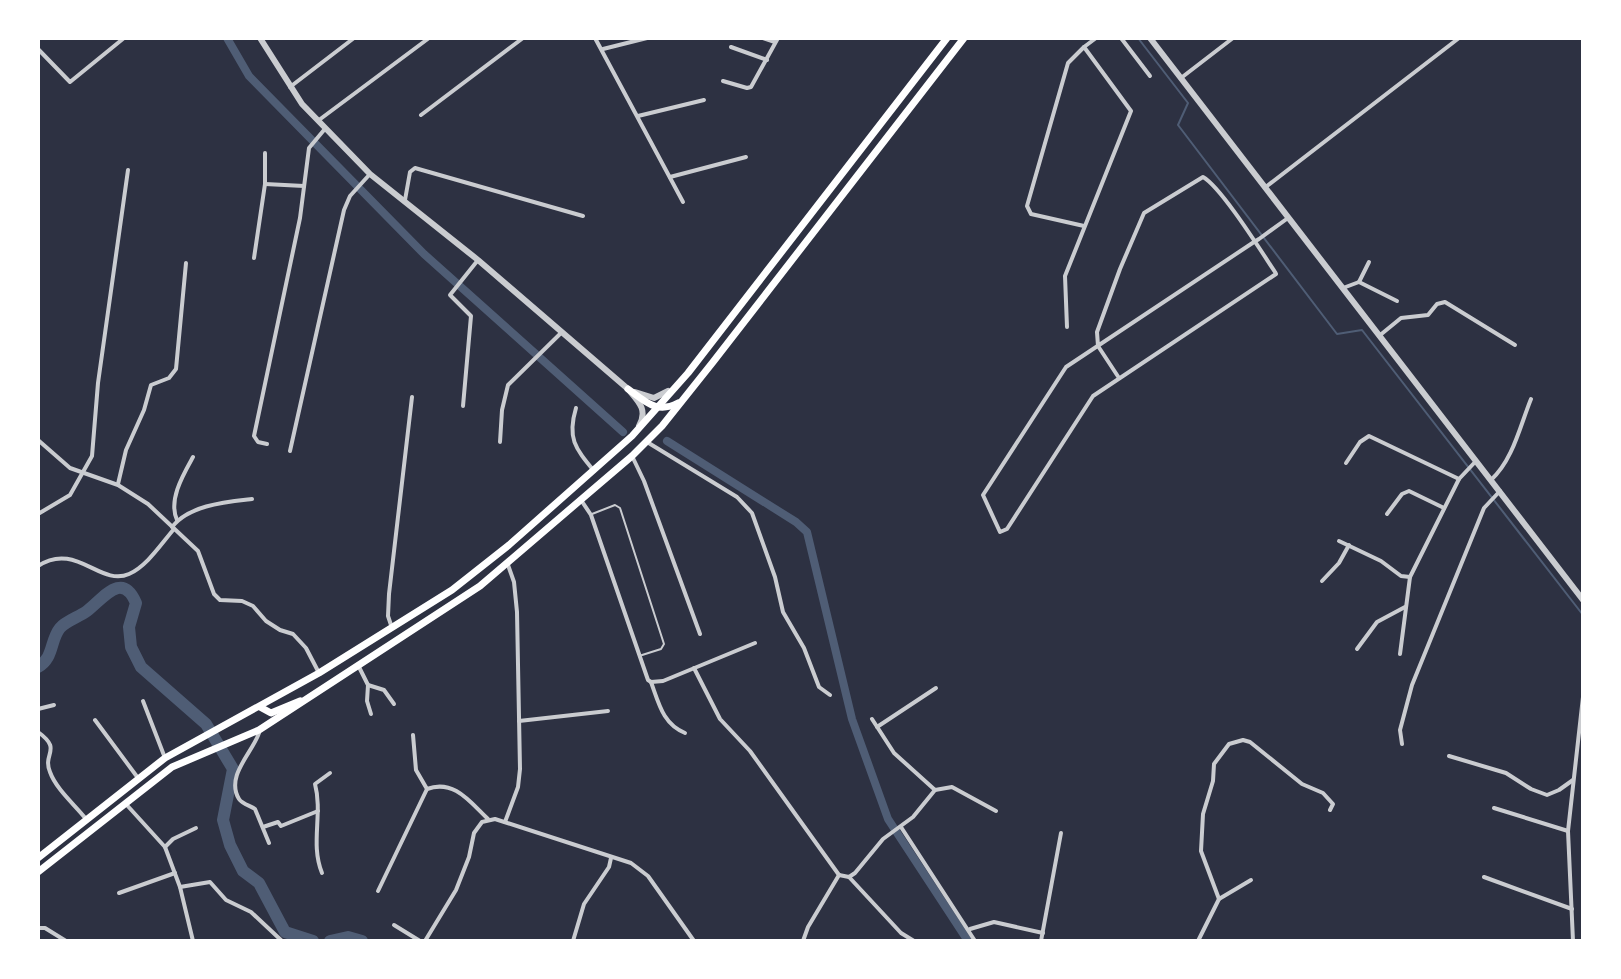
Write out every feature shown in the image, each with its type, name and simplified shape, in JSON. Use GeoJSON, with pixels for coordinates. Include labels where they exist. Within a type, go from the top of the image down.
{"type":"FeatureCollection","features":[{"type":"Feature","properties":{"kind":"highway"},"geometry":{"type":"LineString","coordinates":[[38,858],[165,758],[319,673],[472,576],[594,471],[659,409],[947,38]]}},
{"type":"Feature","properties":{"kind":"highway"},"geometry":{"type":"LineString","coordinates":[[38,872],[172,767],[259,730],[457,602],[508,565],[632,456],[682,401],[964,38]]}},
{"type":"Feature","properties":{"kind":"highway"},"geometry":{"type":"LineString","coordinates":[[628,389],[659,409],[682,401]]}},
{"type":"Feature","properties":{"kind":"highway"},"geometry":{"type":"LineString","coordinates":[[509,545],[519,542],[540,524],[545,524],[547,530]]}},
{"type":"Feature","properties":{"kind":"highway"},"geometry":{"type":"LineString","coordinates":[[260,707],[271,713],[291,703],[302,702]]}},
{"type":"Feature","properties":{"kind":"highway"},"geometry":{"type":"LineString","coordinates":[[96,811],[116,802],[125,803]]}},
{"type":"Feature","properties":{"kind":"street"},"geometry":{"type":"LineString","coordinates":[[38,49],[70,82],[124,38]]}},
{"type":"Feature","properties":{"kind":"street"},"geometry":{"type":"LineString","coordinates":[[289,88],[354,38]]}},
{"type":"Feature","properties":{"kind":"street"},"geometry":{"type":"LineString","coordinates":[[316,121],[429,38]]}},
{"type":"Feature","properties":{"kind":"street"},"geometry":{"type":"LineString","coordinates":[[421,115],[523,38]]}},
{"type":"Feature","properties":{"kind":"street"},"geometry":{"type":"LineString","coordinates":[[595,38],[683,202]]}},
{"type":"Feature","properties":{"kind":"street"},"geometry":{"type":"LineString","coordinates":[[602,49],[647,38]]}},
{"type":"Feature","properties":{"kind":"street"},"geometry":{"type":"LineString","coordinates":[[723,81],[751,87],[776,40],[763,38]]}},
{"type":"Feature","properties":{"kind":"street"},"geometry":{"type":"LineString","coordinates":[[1084,226],[1031,214],[1027,206],[1068,63],[1096,38]]}},
{"type":"Feature","properties":{"kind":"street"},"geometry":{"type":"LineString","coordinates":[[1121,38],[1150,76]]}},
{"type":"Feature","properties":{"kind":"street"},"geometry":{"type":"LineString","coordinates":[[1150,38],[1583,600]]}},
{"type":"Feature","properties":{"kind":"street"},"geometry":{"type":"LineString","coordinates":[[1181,78],[1233,38]]}},
{"type":"Feature","properties":{"kind":"street"},"geometry":{"type":"LineString","coordinates":[[1267,186],[1459,38]]}},
{"type":"Feature","properties":{"kind":"street"},"geometry":{"type":"LineString","coordinates":[[262,39],[289,88],[324,130],[370,174],[478,260],[628,389],[642,406],[644,414],[632,436]]}},
{"type":"Feature","properties":{"kind":"street"},"geometry":{"type":"LineString","coordinates":[[731,47],[767,60]]}},
{"type":"Feature","properties":{"kind":"street"},"geometry":{"type":"LineString","coordinates":[[1067,327],[1065,276],[1131,111],[1084,47]]}},
{"type":"Feature","properties":{"kind":"street"},"geometry":{"type":"LineString","coordinates":[[638,116],[704,100]]}},
{"type":"Feature","properties":{"kind":"street"},"geometry":{"type":"LineString","coordinates":[[267,444],[258,442],[254,436],[300,218],[309,148],[324,130]]}},
{"type":"Feature","properties":{"kind":"street"},"geometry":{"type":"LineString","coordinates":[[254,258],[265,184],[265,153]]}},
{"type":"Feature","properties":{"kind":"street"},"geometry":{"type":"LineString","coordinates":[[670,177],[746,157]]}},
{"type":"Feature","properties":{"kind":"street"},"geometry":{"type":"LineString","coordinates":[[404,203],[410,172],[415,168],[583,216]]}},
{"type":"Feature","properties":{"kind":"street"},"geometry":{"type":"LineString","coordinates":[[38,514],[64,500],[83,475],[92,456],[98,383],[128,170]]}},
{"type":"Feature","properties":{"kind":"street"},"geometry":{"type":"LineString","coordinates":[[290,451],[344,210],[353,193],[370,174]]}},
{"type":"Feature","properties":{"kind":"street"},"geometry":{"type":"LineString","coordinates":[[1119,378],[1098,346],[1097,332],[1141,221],[1151,208],[1203,177],[1213,184],[1256,240],[1276,274],[1093,396],[1007,529],[1004,533],[1000,532],[983,495],[1066,367],[1098,346],[1256,240],[1269,232],[1290,217]]}},
{"type":"Feature","properties":{"kind":"street"},"geometry":{"type":"LineString","coordinates":[[265,184],[304,186]]}},
{"type":"Feature","properties":{"kind":"street"},"geometry":{"type":"LineString","coordinates":[[463,406],[471,316],[450,295],[478,260]]}},
{"type":"Feature","properties":{"kind":"street"},"geometry":{"type":"LineString","coordinates":[[1343,288],[1359,282],[1369,262]]}},
{"type":"Feature","properties":{"kind":"street"},"geometry":{"type":"LineString","coordinates":[[118,485],[126,450],[144,410],[148,390],[151,385],[169,378],[176,369],[186,263]]}},
{"type":"Feature","properties":{"kind":"street"},"geometry":{"type":"LineString","coordinates":[[1359,282],[1397,301]]}},
{"type":"Feature","properties":{"kind":"street"},"geometry":{"type":"LineString","coordinates":[[1379,336],[1401,318],[1428,315],[1437,304],[1445,302],[1515,345]]}},
{"type":"Feature","properties":{"kind":"street"},"geometry":{"type":"LineString","coordinates":[[500,442],[502,410],[508,385],[561,333]]}},
{"type":"Feature","properties":{"kind":"street"},"geometry":{"type":"LineString","coordinates":[[628,389],[654,398],[664,395],[688,373]]}},
{"type":"Feature","properties":{"kind":"street"},"geometry":{"type":"LineString","coordinates":[[392,628],[388,616],[389,594],[412,397]]}},
{"type":"Feature","properties":{"kind":"street"},"geometry":{"type":"LineString","coordinates":[[1491,480],[1502,469],[1509,455],[1531,399]]}},
{"type":"Feature","properties":{"kind":"street"},"geometry":{"type":"LineString","coordinates":[[576,408],[570,427],[573,442],[594,471]]}},
{"type":"Feature","properties":{"kind":"street"},"geometry":{"type":"LineString","coordinates":[[1346,463],[1360,442],[1369,436],[1459,479]]}},
{"type":"Feature","properties":{"kind":"street"},"geometry":{"type":"LineString","coordinates":[[38,440],[70,468],[118,485],[148,504],[198,551],[214,594],[220,600],[242,601],[253,606],[266,621],[293,634],[306,648],[319,673]]}},
{"type":"Feature","properties":{"kind":"street"},"geometry":{"type":"LineString","coordinates":[[647,442],[737,497],[752,513],[775,577],[783,612],[804,648],[819,687],[830,695]]}},
{"type":"Feature","properties":{"kind":"street"},"geometry":{"type":"LineString","coordinates":[[632,456],[700,634]]}},
{"type":"Feature","properties":{"kind":"street"},"geometry":{"type":"LineString","coordinates":[[177,520],[173,504],[193,457]]}},
{"type":"Feature","properties":{"kind":"street"},"geometry":{"type":"LineString","coordinates":[[1400,654],[1410,577],[1459,479],[1474,462]]}},
{"type":"Feature","properties":{"kind":"street"},"geometry":{"type":"LineString","coordinates":[[1387,514],[1402,494],[1409,491],[1444,508]]}},
{"type":"Feature","properties":{"kind":"street"},"geometry":{"type":"LineString","coordinates":[[1402,744],[1400,730],[1412,685],[1488,501],[1498,493]]}},
{"type":"Feature","properties":{"kind":"street"},"geometry":{"type":"LineString","coordinates":[[38,566],[62,557],[119,577],[130,574],[142,565],[177,520],[195,511],[252,499]]}},
{"type":"Feature","properties":{"kind":"street"},"geometry":{"type":"LineString","coordinates":[[581,500],[591,515],[645,676],[651,682],[667,721],[685,733]]}},
{"type":"Feature","properties":{"kind":"street"},"geometry":{"type":"LineString","coordinates":[[1339,541],[1381,561],[1401,576],[1410,577]]}},
{"type":"Feature","properties":{"kind":"street"},"geometry":{"type":"LineString","coordinates":[[1322,581],[1339,563],[1349,545]]}},
{"type":"Feature","properties":{"kind":"street"},"geometry":{"type":"LineString","coordinates":[[505,822],[519,778],[516,602],[512,572],[508,565]]}},
{"type":"Feature","properties":{"kind":"street"},"geometry":{"type":"LineString","coordinates":[[1357,649],[1377,622],[1405,607]]}},
{"type":"Feature","properties":{"kind":"street"},"geometry":{"type":"LineString","coordinates":[[651,682],[663,681],[755,643]]}},
{"type":"Feature","properties":{"kind":"street"},"geometry":{"type":"LineString","coordinates":[[358,665],[368,685],[367,701],[371,714]]}},
{"type":"Feature","properties":{"kind":"street"},"geometry":{"type":"LineString","coordinates":[[694,668],[720,719],[750,751],[839,875],[849,877],[901,933],[914,941]]}},
{"type":"Feature","properties":{"kind":"street"},"geometry":{"type":"LineString","coordinates":[[368,685],[384,690],[394,704]]}},
{"type":"Feature","properties":{"kind":"street"},"geometry":{"type":"LineString","coordinates":[[877,727],[936,688]]}},
{"type":"Feature","properties":{"kind":"street"},"geometry":{"type":"LineString","coordinates":[[1573,941],[1568,831],[1583,697]]}},
{"type":"Feature","properties":{"kind":"street"},"geometry":{"type":"LineString","coordinates":[[143,701],[165,758]]}},
{"type":"Feature","properties":{"kind":"street"},"geometry":{"type":"LineString","coordinates":[[38,709],[54,705]]}},
{"type":"Feature","properties":{"kind":"street"},"geometry":{"type":"LineString","coordinates":[[519,721],[608,711]]}},
{"type":"Feature","properties":{"kind":"street"},"geometry":{"type":"LineString","coordinates":[[872,719],[894,753],[935,790]]}},
{"type":"Feature","properties":{"kind":"street"},"geometry":{"type":"LineString","coordinates":[[95,720],[138,778]]}},
{"type":"Feature","properties":{"kind":"street"},"geometry":{"type":"LineString","coordinates":[[259,730],[255,744],[236,777],[239,799],[255,809],[269,843]]}},
{"type":"Feature","properties":{"kind":"street"},"geometry":{"type":"LineString","coordinates":[[38,732],[52,749],[48,765],[51,775],[86,819]]}},
{"type":"Feature","properties":{"kind":"street"},"geometry":{"type":"LineString","coordinates":[[413,735],[417,777],[427,789]]}},
{"type":"Feature","properties":{"kind":"street"},"geometry":{"type":"LineString","coordinates":[[1219,899],[1201,851],[1203,814],[1213,781],[1214,764],[1229,744],[1243,740],[1258,746],[1302,784],[1329,798],[1333,804],[1330,810]]}},
{"type":"Feature","properties":{"kind":"street"},"geometry":{"type":"LineString","coordinates":[[1449,756],[1506,773],[1547,795],[1554,794],[1575,779]]}},
{"type":"Feature","properties":{"kind":"street"},"geometry":{"type":"LineString","coordinates":[[322,873],[316,854],[319,811],[315,784],[330,773]]}},
{"type":"Feature","properties":{"kind":"street"},"geometry":{"type":"LineString","coordinates":[[378,891],[427,789],[435,786],[453,788],[488,819],[631,863],[648,876],[694,941]]}},
{"type":"Feature","properties":{"kind":"street"},"geometry":{"type":"LineString","coordinates":[[849,877],[883,839],[924,807],[935,790],[952,787],[996,811]]}},
{"type":"Feature","properties":{"kind":"street"},"geometry":{"type":"LineString","coordinates":[[125,803],[165,847],[180,887],[193,941]]}},
{"type":"Feature","properties":{"kind":"street"},"geometry":{"type":"LineString","coordinates":[[1494,808],[1568,831]]}},
{"type":"Feature","properties":{"kind":"street"},"geometry":{"type":"LineString","coordinates":[[263,827],[278,822],[281,826],[319,811]]}},
{"type":"Feature","properties":{"kind":"street"},"geometry":{"type":"LineString","coordinates":[[394,925],[422,941],[456,890],[469,857],[474,833],[488,819]]}},
{"type":"Feature","properties":{"kind":"street"},"geometry":{"type":"LineString","coordinates":[[165,847],[173,839],[196,828]]}},
{"type":"Feature","properties":{"kind":"street"},"geometry":{"type":"LineString","coordinates":[[900,828],[970,929],[975,941]]}},
{"type":"Feature","properties":{"kind":"street"},"geometry":{"type":"LineString","coordinates":[[1041,941],[1061,833]]}},
{"type":"Feature","properties":{"kind":"street"},"geometry":{"type":"LineString","coordinates":[[573,941],[584,904],[609,867],[611,858]]}},
{"type":"Feature","properties":{"kind":"street"},"geometry":{"type":"LineString","coordinates":[[119,893],[175,873]]}},
{"type":"Feature","properties":{"kind":"street"},"geometry":{"type":"LineString","coordinates":[[803,941],[839,875]]}},
{"type":"Feature","properties":{"kind":"street"},"geometry":{"type":"LineString","coordinates":[[1484,877],[1572,909]]}},
{"type":"Feature","properties":{"kind":"street"},"geometry":{"type":"LineString","coordinates":[[1198,941],[1219,899],[1251,880]]}},
{"type":"Feature","properties":{"kind":"street"},"geometry":{"type":"LineString","coordinates":[[180,887],[210,882],[226,900],[251,912],[281,940]]}},
{"type":"Feature","properties":{"kind":"street"},"geometry":{"type":"LineString","coordinates":[[970,929],[994,922],[1043,933]]}},
{"type":"Feature","properties":{"kind":"street"},"geometry":{"type":"LineString","coordinates":[[38,928],[45,928],[66,941]]}},
{"type":"Feature","properties":{"kind":"lane"},"geometry":{"type":"LineString","coordinates":[[591,515],[615,505],[620,508],[664,644],[661,649],[638,656]]}},
{"type":"Feature","properties":{"kind":"waterway"},"geometry":{"type":"LineString","coordinates":[[227,38],[249,76],[424,254],[623,432]]}},
{"type":"Feature","properties":{"kind":"waterway"},"geometry":{"type":"LineString","coordinates":[[1138,38],[1188,103],[1178,125],[1337,334],[1362,330],[1583,615]]}},
{"type":"Feature","properties":{"kind":"waterway"},"geometry":{"type":"LineString","coordinates":[[667,441],[807,532],[852,719],[888,819],[968,941]]}},
{"type":"Feature","properties":{"kind":"waterway"},"geometry":{"type":"LineString","coordinates":[[38,667],[47,659],[63,626],[112,590],[119,588],[131,593],[136,603],[129,627],[131,647],[141,667],[206,724],[233,769],[223,820],[230,845],[243,871],[259,883],[285,932],[313,941]]}},
{"type":"Feature","properties":{"kind":"waterway"},"geometry":{"type":"LineString","coordinates":[[330,941],[348,937],[362,941]]}}]}
